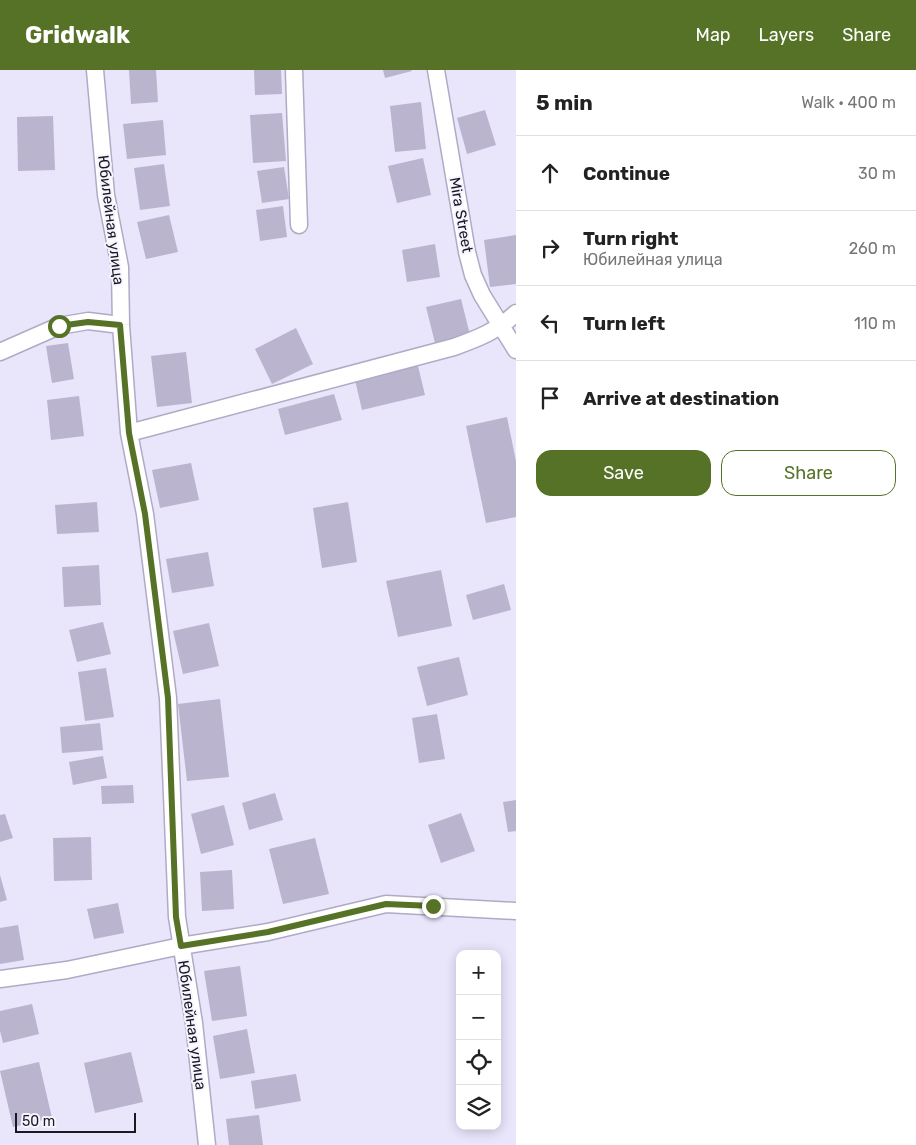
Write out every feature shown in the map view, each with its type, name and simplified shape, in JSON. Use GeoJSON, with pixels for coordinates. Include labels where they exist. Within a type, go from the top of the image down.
{"type":"FeatureCollection","features":[{"type":"Feature","properties":{"kind":"street","name":"Юбилейная улица"},"geometry":{"type":"LineString","coordinates":[[95,70],[106,195],[120,267],[120,325],[129,433],[145,514],[168,698],[176,917],[194,1023],[207,1145]]}},
{"type":"Feature","properties":{"kind":"street"},"geometry":{"type":"LineString","coordinates":[[294,70],[299,225]]}},
{"type":"Feature","properties":{"kind":"street","name":"Mira Street"},"geometry":{"type":"LineString","coordinates":[[436,70],[473,275],[482,296],[516,350]]}},
{"type":"Feature","properties":{"kind":"street"},"geometry":{"type":"LineString","coordinates":[[129,433],[454,347],[475,340],[502,326],[516,313]]}},
{"type":"Feature","properties":{"kind":"street"},"geometry":{"type":"LineString","coordinates":[[0,352],[59,326],[88,322],[120,325]]}},
{"type":"Feature","properties":{"kind":"street"},"geometry":{"type":"LineString","coordinates":[[0,979],[67,970],[181,946],[268,932],[386,904],[516,911]]}},
{"type":"Feature","properties":{"kind":"building"},"geometry":{"type":"Polygon","coordinates":[[[129,70],[156,70],[158,102],[131,104],[129,70]]]}},
{"type":"Feature","properties":{"kind":"building"},"geometry":{"type":"Polygon","coordinates":[[[254,70],[281,70],[282,94],[255,95],[254,70]]]}},
{"type":"Feature","properties":{"kind":"building"},"geometry":{"type":"Polygon","coordinates":[[[383,70],[411,70],[412,71],[385,78],[383,70]]]}},
{"type":"Feature","properties":{"kind":"building"},"geometry":{"type":"Polygon","coordinates":[[[421,102],[426,149],[395,152],[390,106],[421,102]]]}},
{"type":"Feature","properties":{"kind":"building"},"geometry":{"type":"Polygon","coordinates":[[[485,110],[496,145],[467,154],[457,118],[485,110]]]}},
{"type":"Feature","properties":{"kind":"building"},"geometry":{"type":"Polygon","coordinates":[[[282,113],[286,161],[253,163],[250,115],[282,113]]]}},
{"type":"Feature","properties":{"kind":"building"},"geometry":{"type":"Polygon","coordinates":[[[53,116],[55,170],[18,171],[17,117],[53,116]]]}},
{"type":"Feature","properties":{"kind":"building"},"geometry":{"type":"Polygon","coordinates":[[[163,120],[166,155],[127,159],[123,124],[163,120]]]}},
{"type":"Feature","properties":{"kind":"building"},"geometry":{"type":"Polygon","coordinates":[[[423,158],[431,195],[397,203],[388,166],[423,158]]]}},
{"type":"Feature","properties":{"kind":"building"},"geometry":{"type":"Polygon","coordinates":[[[164,164],[170,206],[140,210],[134,168],[164,164]]]}},
{"type":"Feature","properties":{"kind":"building"},"geometry":{"type":"Polygon","coordinates":[[[284,167],[289,199],[262,203],[257,171],[284,167]]]}},
{"type":"Feature","properties":{"kind":"building"},"geometry":{"type":"Polygon","coordinates":[[[283,206],[287,237],[260,241],[256,210],[283,206]]]}},
{"type":"Feature","properties":{"kind":"building"},"geometry":{"type":"Polygon","coordinates":[[[169,215],[178,252],[146,259],[137,222],[169,215]]]}},
{"type":"Feature","properties":{"kind":"building"},"geometry":{"type":"Polygon","coordinates":[[[516,235],[516,284],[490,287],[484,240],[516,235]]]}},
{"type":"Feature","properties":{"kind":"building"},"geometry":{"type":"Polygon","coordinates":[[[435,244],[440,277],[407,282],[402,250],[435,244]]]}},
{"type":"Feature","properties":{"kind":"building"},"geometry":{"type":"Polygon","coordinates":[[[461,299],[470,335],[435,343],[426,307],[461,299]]]}},
{"type":"Feature","properties":{"kind":"building"},"geometry":{"type":"Polygon","coordinates":[[[296,328],[313,364],[272,384],[255,349],[296,328]]]}},
{"type":"Feature","properties":{"kind":"building"},"geometry":{"type":"Polygon","coordinates":[[[68,343],[74,379],[52,383],[46,346],[68,343]]]}},
{"type":"Feature","properties":{"kind":"building"},"geometry":{"type":"Polygon","coordinates":[[[186,352],[192,403],[157,407],[151,356],[186,352]]]}},
{"type":"Feature","properties":{"kind":"building"},"geometry":{"type":"Polygon","coordinates":[[[418,366],[425,395],[362,410],[355,380],[418,366]]]}},
{"type":"Feature","properties":{"kind":"building"},"geometry":{"type":"Polygon","coordinates":[[[334,394],[342,420],[285,435],[278,409],[334,394]]]}},
{"type":"Feature","properties":{"kind":"building"},"geometry":{"type":"Polygon","coordinates":[[[79,396],[84,436],[51,440],[47,400],[79,396]]]}},
{"type":"Feature","properties":{"kind":"building"},"geometry":{"type":"Polygon","coordinates":[[[507,417],[516,461],[516,517],[486,523],[466,426],[507,417]]]}},
{"type":"Feature","properties":{"kind":"building"},"geometry":{"type":"Polygon","coordinates":[[[191,463],[199,500],[160,508],[152,470],[191,463]]]}},
{"type":"Feature","properties":{"kind":"building"},"geometry":{"type":"Polygon","coordinates":[[[97,502],[99,532],[57,534],[55,505],[97,502]]]}},
{"type":"Feature","properties":{"kind":"building"},"geometry":{"type":"Polygon","coordinates":[[[348,502],[357,562],[322,568],[313,508],[348,502]]]}},
{"type":"Feature","properties":{"kind":"building"},"geometry":{"type":"Polygon","coordinates":[[[208,552],[214,586],[172,593],[166,559],[208,552]]]}},
{"type":"Feature","properties":{"kind":"building"},"geometry":{"type":"Polygon","coordinates":[[[99,565],[101,605],[64,607],[62,567],[99,565]]]}},
{"type":"Feature","properties":{"kind":"building"},"geometry":{"type":"Polygon","coordinates":[[[441,570],[452,626],[398,637],[386,581],[441,570]]]}},
{"type":"Feature","properties":{"kind":"building"},"geometry":{"type":"Polygon","coordinates":[[[504,584],[511,610],[473,620],[466,595],[504,584]]]}},
{"type":"Feature","properties":{"kind":"building"},"geometry":{"type":"Polygon","coordinates":[[[103,622],[111,654],[77,662],[69,630],[103,622]]]}},
{"type":"Feature","properties":{"kind":"building"},"geometry":{"type":"Polygon","coordinates":[[[209,623],[219,666],[183,674],[173,631],[209,623]]]}},
{"type":"Feature","properties":{"kind":"building"},"geometry":{"type":"Polygon","coordinates":[[[459,657],[468,695],[427,706],[417,667],[459,657]]]}},
{"type":"Feature","properties":{"kind":"building"},"geometry":{"type":"Polygon","coordinates":[[[106,668],[114,717],[85,721],[78,672],[106,668]]]}},
{"type":"Feature","properties":{"kind":"building"},"geometry":{"type":"Polygon","coordinates":[[[220,699],[229,777],[187,781],[178,704],[220,699]]]}},
{"type":"Feature","properties":{"kind":"building"},"geometry":{"type":"Polygon","coordinates":[[[437,714],[445,759],[419,763],[412,718],[437,714]]]}},
{"type":"Feature","properties":{"kind":"building"},"geometry":{"type":"Polygon","coordinates":[[[100,723],[103,750],[62,753],[60,727],[100,723]]]}},
{"type":"Feature","properties":{"kind":"building"},"geometry":{"type":"Polygon","coordinates":[[[103,756],[107,778],[73,785],[69,762],[103,756]]]}},
{"type":"Feature","properties":{"kind":"building"},"geometry":{"type":"Polygon","coordinates":[[[133,785],[134,803],[102,804],[101,786],[133,785]]]}},
{"type":"Feature","properties":{"kind":"building"},"geometry":{"type":"Polygon","coordinates":[[[275,793],[283,820],[249,830],[242,803],[275,793]]]}},
{"type":"Feature","properties":{"kind":"building"},"geometry":{"type":"Polygon","coordinates":[[[516,800],[516,831],[508,832],[503,802],[516,800]]]}},
{"type":"Feature","properties":{"kind":"building"},"geometry":{"type":"Polygon","coordinates":[[[224,805],[234,845],[201,854],[191,814],[224,805]]]}},
{"type":"Feature","properties":{"kind":"building"},"geometry":{"type":"Polygon","coordinates":[[[461,813],[475,851],[441,863],[428,825],[461,813]]]}},
{"type":"Feature","properties":{"kind":"building"},"geometry":{"type":"Polygon","coordinates":[[[5,814],[13,838],[0,842],[0,815],[5,814]]]}},
{"type":"Feature","properties":{"kind":"building"},"geometry":{"type":"Polygon","coordinates":[[[91,837],[92,880],[54,881],[53,838],[91,837]]]}},
{"type":"Feature","properties":{"kind":"building"},"geometry":{"type":"Polygon","coordinates":[[[315,838],[329,894],[283,904],[269,849],[315,838]]]}},
{"type":"Feature","properties":{"kind":"building"},"geometry":{"type":"Polygon","coordinates":[[[232,870],[234,909],[202,911],[200,872],[232,870]]]}},
{"type":"Feature","properties":{"kind":"building"},"geometry":{"type":"Polygon","coordinates":[[[0,875],[7,900],[0,902],[0,875]]]}},
{"type":"Feature","properties":{"kind":"building"},"geometry":{"type":"Polygon","coordinates":[[[118,903],[124,933],[94,939],[87,909],[118,903]]]}},
{"type":"Feature","properties":{"kind":"building"},"geometry":{"type":"Polygon","coordinates":[[[18,925],[24,960],[0,964],[0,928],[18,925]]]}},
{"type":"Feature","properties":{"kind":"building"},"geometry":{"type":"Polygon","coordinates":[[[240,966],[247,1016],[212,1021],[204,971],[240,966]]]}},
{"type":"Feature","properties":{"kind":"building"},"geometry":{"type":"Polygon","coordinates":[[[32,1004],[39,1034],[3,1043],[0,1031],[0,1011],[32,1004]]]}},
{"type":"Feature","properties":{"kind":"building"},"geometry":{"type":"Polygon","coordinates":[[[247,1029],[255,1073],[220,1079],[213,1036],[247,1029]]]}},
{"type":"Feature","properties":{"kind":"building"},"geometry":{"type":"Polygon","coordinates":[[[131,1052],[143,1102],[95,1113],[84,1063],[131,1052]]]}},
{"type":"Feature","properties":{"kind":"building"},"geometry":{"type":"Polygon","coordinates":[[[39,1062],[52,1118],[13,1127],[0,1071],[39,1062]]]}},
{"type":"Feature","properties":{"kind":"building"},"geometry":{"type":"Polygon","coordinates":[[[296,1074],[301,1101],[255,1109],[251,1081],[296,1074]]]}},
{"type":"Feature","properties":{"kind":"building"},"geometry":{"type":"Polygon","coordinates":[[[259,1115],[263,1145],[229,1145],[226,1119],[259,1115]]]}},
{"type":"Feature","properties":{"kind":"route"},"geometry":{"type":"LineString","coordinates":[[59,326],[88,322],[120,325],[129,433],[145,514],[168,698],[176,917],[181,946],[268,932],[386,904],[433,906]]}}]}
